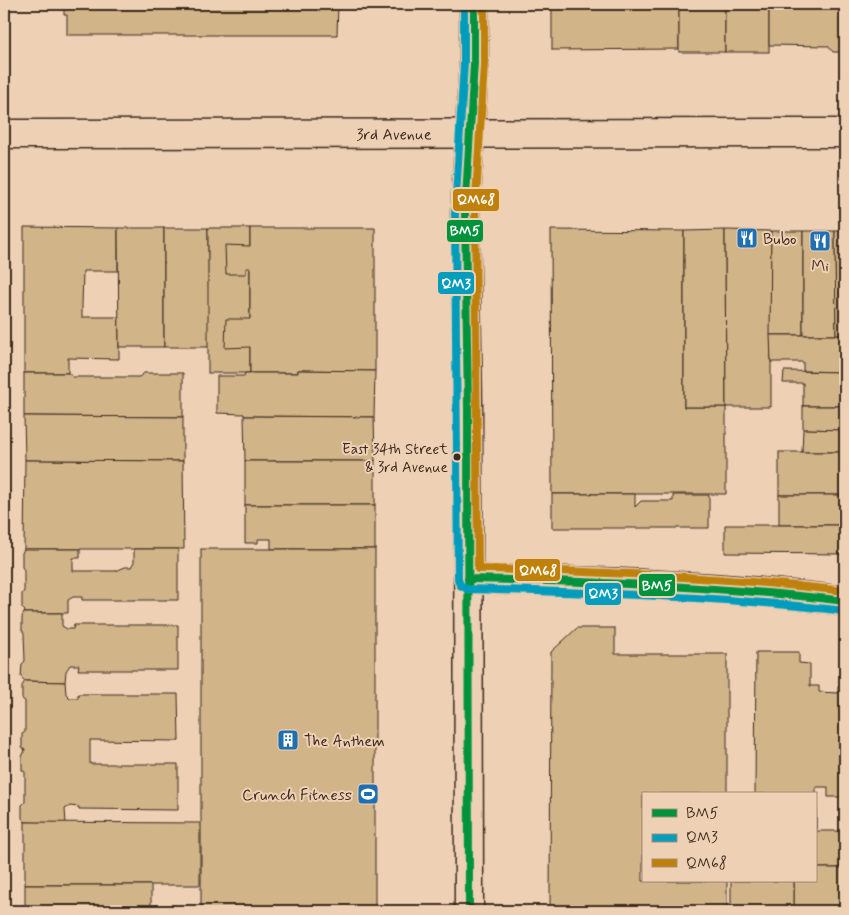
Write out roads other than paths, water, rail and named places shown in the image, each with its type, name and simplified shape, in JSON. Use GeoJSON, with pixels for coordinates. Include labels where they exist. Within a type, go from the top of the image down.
{"type":"FeatureCollection","features":[{"type":"Feature","properties":{"kind":"main road"},"geometry":{"type":"LineString","coordinates":[[469,911],[465,214],[471,134],[474,4]]}},
{"type":"Feature","properties":{"kind":"main road","name":"3rd Avenue"},"geometry":{"type":"LineString","coordinates":[[4,134],[845,133]]}},
{"type":"Feature","properties":{"kind":"main road"},"geometry":{"type":"LineString","coordinates":[[468,579],[586,581],[707,587],[845,601]]}},
{"type":"Feature","properties":{"kind":"place","name":"Bubo"},"geometry":{"type":"Point","coordinates":[747,238]}},
{"type":"Feature","properties":{"kind":"place","name":"Mi"},"geometry":{"type":"Point","coordinates":[820,241]}},
{"type":"Feature","properties":{"kind":"place","name":"East 34th Street & 3rd Avenue"},"geometry":{"type":"Point","coordinates":[457,457]}},
{"type":"Feature","properties":{"kind":"place","name":"The Anthem"},"geometry":{"type":"Point","coordinates":[288,740]}},
{"type":"Feature","properties":{"kind":"place","name":"Crunch Fitness"},"geometry":{"type":"Point","coordinates":[368,794]}}]}
